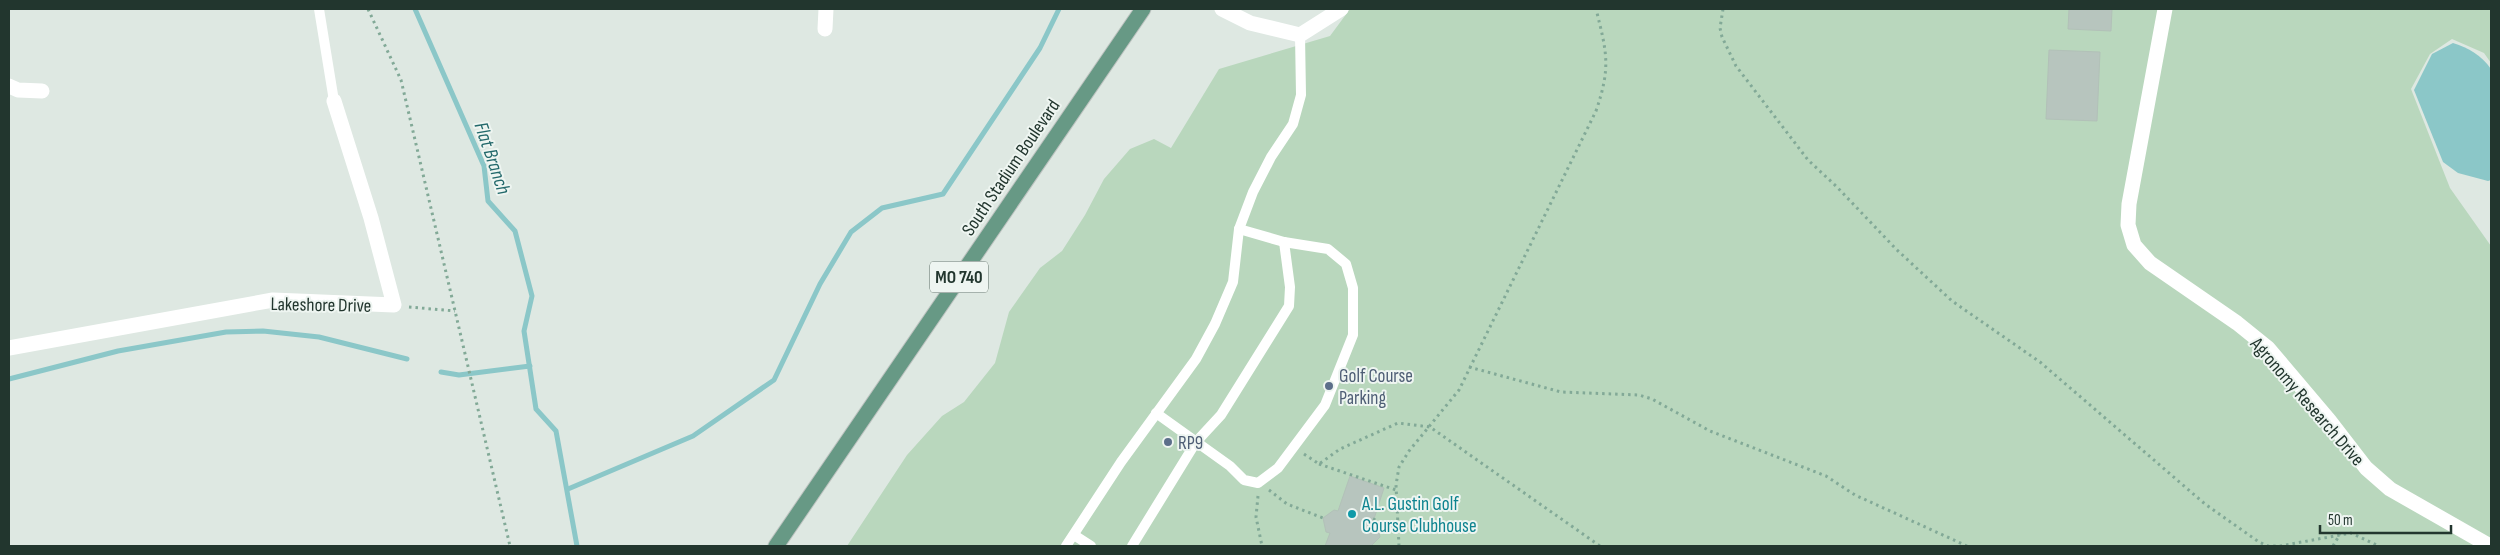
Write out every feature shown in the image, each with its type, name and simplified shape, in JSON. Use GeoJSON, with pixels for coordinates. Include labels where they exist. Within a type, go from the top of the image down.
{"type":"FeatureCollection","features":[{"type":"Feature","properties":{"kind":"main road","name":"South Stadium Boulevard"},"geometry":{"type":"LineString","coordinates":[[776,546],[1143,9]]}},
{"type":"Feature","properties":{"kind":"street"},"geometry":{"type":"LineString","coordinates":[[824,29],[826,9]]}},
{"type":"Feature","properties":{"kind":"street"},"geometry":{"type":"LineString","coordinates":[[1222,9],[1250,23],[1300,34],[1341,9]]}},
{"type":"Feature","properties":{"kind":"street","name":"Agronomy Research Drive"},"geometry":{"type":"LineString","coordinates":[[2165,9],[2129,204],[2128,225],[2134,245],[2150,263],[2237,323],[2268,348],[2329,420],[2366,468],[2390,489],[2490,546]]}},
{"type":"Feature","properties":{"kind":"street"},"geometry":{"type":"LineString","coordinates":[[9,86],[18,90],[42,91]]}},
{"type":"Feature","properties":{"kind":"street","name":"Lakeshore Drive"},"geometry":{"type":"LineString","coordinates":[[9,348],[273,300],[394,305],[371,218],[334,101]]}},
{"type":"Feature","properties":{"kind":"lane"},"geometry":{"type":"LineString","coordinates":[[319,9],[334,101]]}},
{"type":"Feature","properties":{"kind":"lane"},"geometry":{"type":"LineString","coordinates":[[1066,546],[1156,413],[1196,358],[1215,324],[1233,282],[1240,229],[1256,185],[1293,124],[1301,94],[1300,34]]}},
{"type":"Feature","properties":{"kind":"lane"},"geometry":{"type":"LineString","coordinates":[[1156,413],[1244,480],[1258,483],[1278,468],[1325,405],[1353,335],[1353,288],[1346,264],[1328,249],[1284,242],[1240,229]]}},
{"type":"Feature","properties":{"kind":"lane"},"geometry":{"type":"LineString","coordinates":[[1132,546],[1196,442],[1221,414],[1289,306],[1290,287],[1284,242]]}},
{"type":"Feature","properties":{"kind":"lane"},"geometry":{"type":"LineString","coordinates":[[1074,534],[1091,546]]}},
{"type":"Feature","properties":{"kind":"path"},"geometry":{"type":"LineString","coordinates":[[368,9],[402,80],[510,546]]}},
{"type":"Feature","properties":{"kind":"path"},"geometry":{"type":"LineString","coordinates":[[1398,546],[1396,490],[1399,467],[1409,451],[1459,390],[1596,111],[1607,73],[1606,50],[1596,9]]}},
{"type":"Feature","properties":{"kind":"path"},"geometry":{"type":"LineString","coordinates":[[1724,9],[1720,28],[1726,48],[1736,66],[1785,132],[1808,160],[1837,187],[1896,249],[1952,301],[2040,362],[2204,504],[2259,542],[2268,546],[2280,546],[2350,533],[2379,546]]}},
{"type":"Feature","properties":{"kind":"path"},"geometry":{"type":"LineString","coordinates":[[394,305],[455,311]]}},
{"type":"Feature","properties":{"kind":"path"},"geometry":{"type":"LineString","coordinates":[[1469,367],[1562,392],[1639,395],[1652,399],[1710,431],[1826,476],[1855,495],[1967,546]]}},
{"type":"Feature","properties":{"kind":"path"},"geometry":{"type":"LineString","coordinates":[[1319,464],[1340,450],[1398,423],[1430,427],[1600,546]]}},
{"type":"Feature","properties":{"kind":"path"},"geometry":{"type":"LineString","coordinates":[[1294,446],[1319,464],[1396,490]]}},
{"type":"Feature","properties":{"kind":"path"},"geometry":{"type":"LineString","coordinates":[[1258,483],[1287,504],[1323,518]]}},
{"type":"Feature","properties":{"kind":"path"},"geometry":{"type":"LineString","coordinates":[[1258,483],[1256,517],[1262,546]]}},
{"type":"Feature","properties":{"kind":"path"},"geometry":{"type":"LineString","coordinates":[[1374,519],[1396,528]]}},
{"type":"Feature","properties":{"kind":"path"},"geometry":{"type":"LineString","coordinates":[[2333,546],[2340,534]]}},
{"type":"Feature","properties":{"kind":"green space"},"geometry":{"type":"Polygon","coordinates":[[[1350,9],[2491,9],[2491,63],[2484,53],[2452,39],[2430,54],[2411,89],[2450,188],[2491,246],[2491,546],[847,546],[907,455],[942,416],[964,402],[995,363],[1009,312],[1040,268],[1062,251],[1085,215],[1104,179],[1130,149],[1154,139],[1171,148],[1219,69],[1330,36],[1350,9]]]}},
{"type":"Feature","properties":{"kind":"water"},"geometry":{"type":"Polygon","coordinates":[[[2453,43],[2474,53],[2491,69],[2491,180],[2488,181],[2458,173],[2443,162],[2414,90],[2432,54],[2453,43]]]}},
{"type":"Feature","properties":{"kind":"building"},"geometry":{"type":"Polygon","coordinates":[[[2069,9],[2112,9],[2111,31],[2068,29],[2069,9]]]}},
{"type":"Feature","properties":{"kind":"building"},"geometry":{"type":"Polygon","coordinates":[[[2049,50],[2100,52],[2097,121],[2046,119],[2049,50]]]}},
{"type":"Feature","properties":{"kind":"building","name":"A.L. Gustin Golf Course Clubhouse"},"geometry":{"type":"Polygon","coordinates":[[[1350,476],[1384,488],[1373,522],[1377,523],[1380,537],[1371,546],[1325,546],[1330,533],[1326,532],[1323,518],[1334,510],[1338,511],[1350,476]]]}},
{"type":"Feature","properties":{"kind":"waterway","name":"Flat Branch"},"geometry":{"type":"LineString","coordinates":[[415,9],[484,166],[488,201],[515,231],[532,296],[524,331],[536,409],[556,431],[577,546]]}},
{"type":"Feature","properties":{"kind":"waterway"},"geometry":{"type":"LineString","coordinates":[[568,489],[693,436],[774,380],[820,284],[851,232],[882,208],[943,194],[1040,48],[1059,9]]}},
{"type":"Feature","properties":{"kind":"waterway"},"geometry":{"type":"LineString","coordinates":[[9,379],[118,351],[226,332],[263,331],[319,337],[407,359]]}},
{"type":"Feature","properties":{"kind":"waterway"},"geometry":{"type":"LineString","coordinates":[[441,372],[459,375],[530,366]]}},
{"type":"Feature","properties":{"kind":"place","name":"Golf Course Parking"},"geometry":{"type":"Point","coordinates":[1329,386]}},
{"type":"Feature","properties":{"kind":"place","name":"RP9"},"geometry":{"type":"Point","coordinates":[1168,442]}},
{"type":"Feature","properties":{"kind":"place","name":"A.L. Gustin Golf Course Clubhouse"},"geometry":{"type":"Point","coordinates":[1352,514]}}]}
